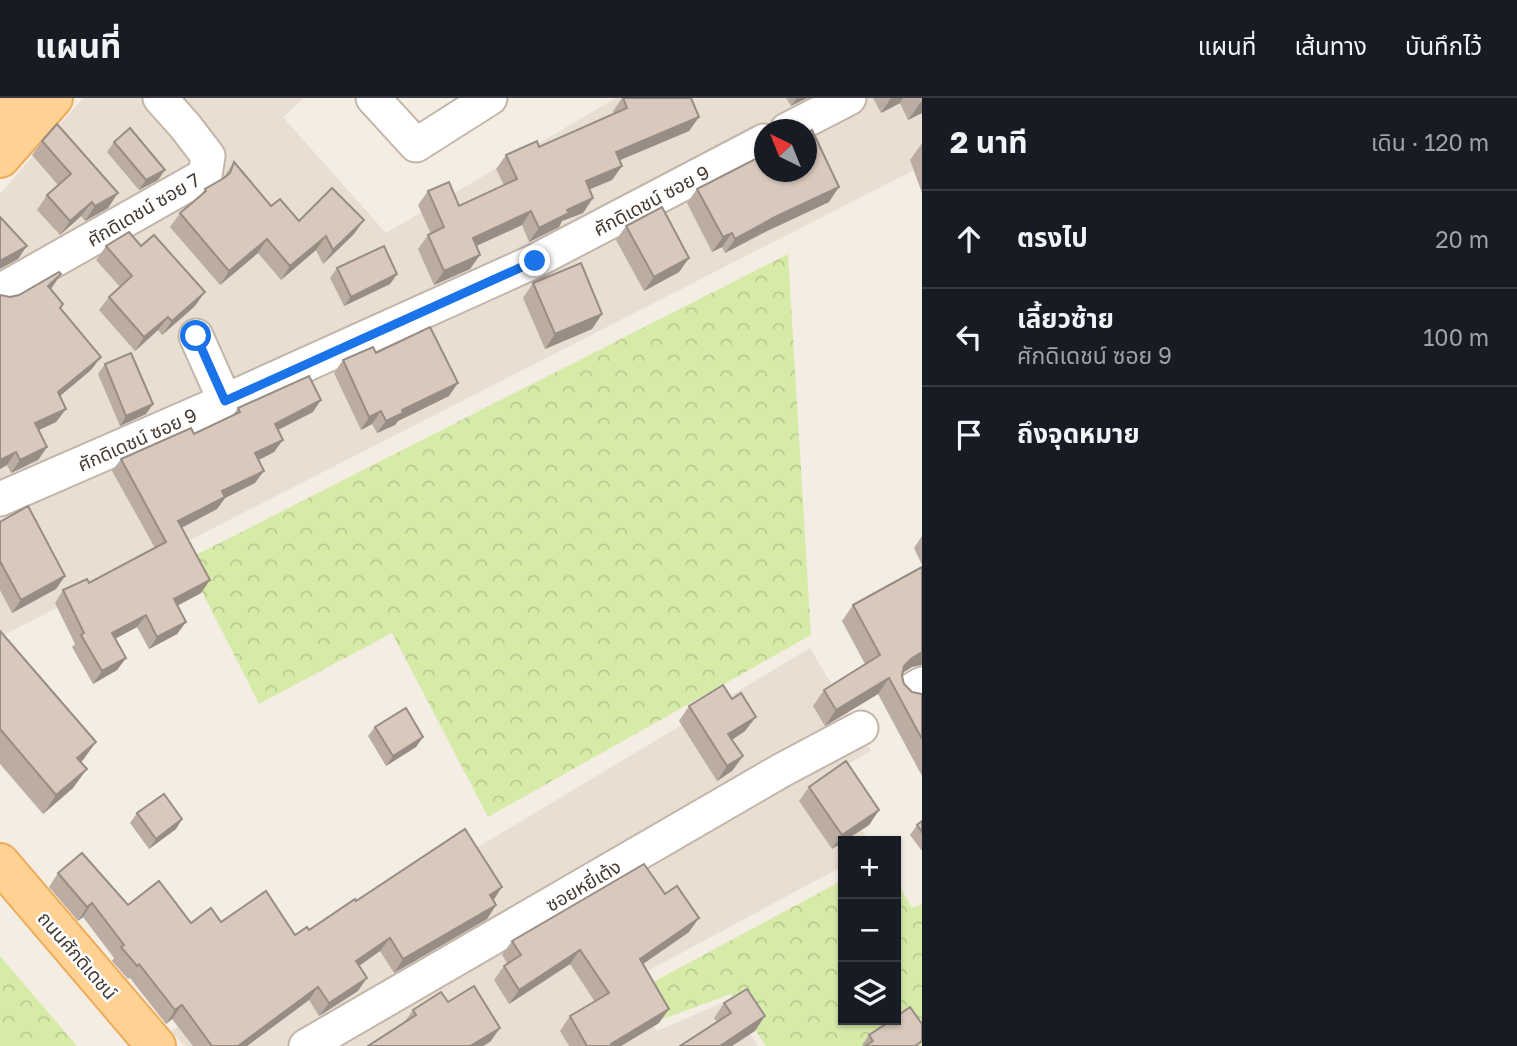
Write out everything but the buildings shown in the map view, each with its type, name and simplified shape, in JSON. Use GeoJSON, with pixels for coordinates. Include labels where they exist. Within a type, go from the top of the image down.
{"type":"FeatureCollection","features":[{"type":"Feature","properties":{"kind":"main road"},"geometry":{"type":"LineString","coordinates":[[0,109],[9,98]]}},
{"type":"Feature","properties":{"kind":"main road"},"geometry":{"type":"LineString","coordinates":[[0,158],[53,98]]}},
{"type":"Feature","properties":{"kind":"main road","name":"ถนนศักดิเดชน์"},"geometry":{"type":"LineString","coordinates":[[0,863],[119,1028]]}},
{"type":"Feature","properties":{"kind":"main road","name":"ถนนศักดิเดชน์"},"geometry":{"type":"LineString","coordinates":[[0,903],[119,1028],[156,1046]]}},
{"type":"Feature","properties":{"kind":"street","name":"ศักดิเดชน์ ซอย 7"},"geometry":{"type":"LineString","coordinates":[[0,291],[205,175],[208,156],[160,98]]}},
{"type":"Feature","properties":{"kind":"street"},"geometry":{"type":"LineString","coordinates":[[373,98],[416,145],[490,98]]}},
{"type":"Feature","properties":{"kind":"street"},"geometry":{"type":"LineString","coordinates":[[809,119],[849,98]]}},
{"type":"Feature","properties":{"kind":"street","name":"ศักดิเดชน์ ซอย 9"},"geometry":{"type":"LineString","coordinates":[[0,499],[535,261],[754,147]]}},
{"type":"Feature","properties":{"kind":"street"},"geometry":{"type":"LineString","coordinates":[[196,336],[225,401]]}},
{"type":"Feature","properties":{"kind":"street","name":"ซอยหยี่เต้ง"},"geometry":{"type":"LineString","coordinates":[[306,1046],[782,770],[861,728]]}},
{"type":"Feature","properties":{"kind":"shaded area"},"geometry":{"type":"Polygon","coordinates":[[[83,98],[304,98],[283,117],[386,233],[616,98],[922,98],[922,166],[0,637],[0,194],[83,98]]]}},
{"type":"Feature","properties":{"kind":"shaded area"},"geometry":{"type":"Polygon","coordinates":[[[810,648],[871,751],[829,775],[866,836],[838,836],[838,869],[629,981],[657,1031],[729,1000],[758,1046],[184,1046],[171,1031],[810,648]]]}},
{"type":"Feature","properties":{"kind":"green space"},"geometry":{"type":"Polygon","coordinates":[[[788,254],[811,635],[488,817],[392,633],[259,704],[186,560],[788,254]]]}},
{"type":"Feature","properties":{"kind":"green space"},"geometry":{"type":"Polygon","coordinates":[[[838,883],[838,1025],[901,1025],[901,889],[912,908],[922,904],[922,1046],[766,1046],[731,994],[660,1020],[644,987],[838,883]]]}},
{"type":"Feature","properties":{"kind":"green space"},"geometry":{"type":"Polygon","coordinates":[[[0,956],[77,1046],[0,1046],[0,956]]]}},
{"type":"Feature","properties":{"kind":"route"},"geometry":{"type":"LineString","coordinates":[[196,336],[225,401],[535,261]]}}]}
